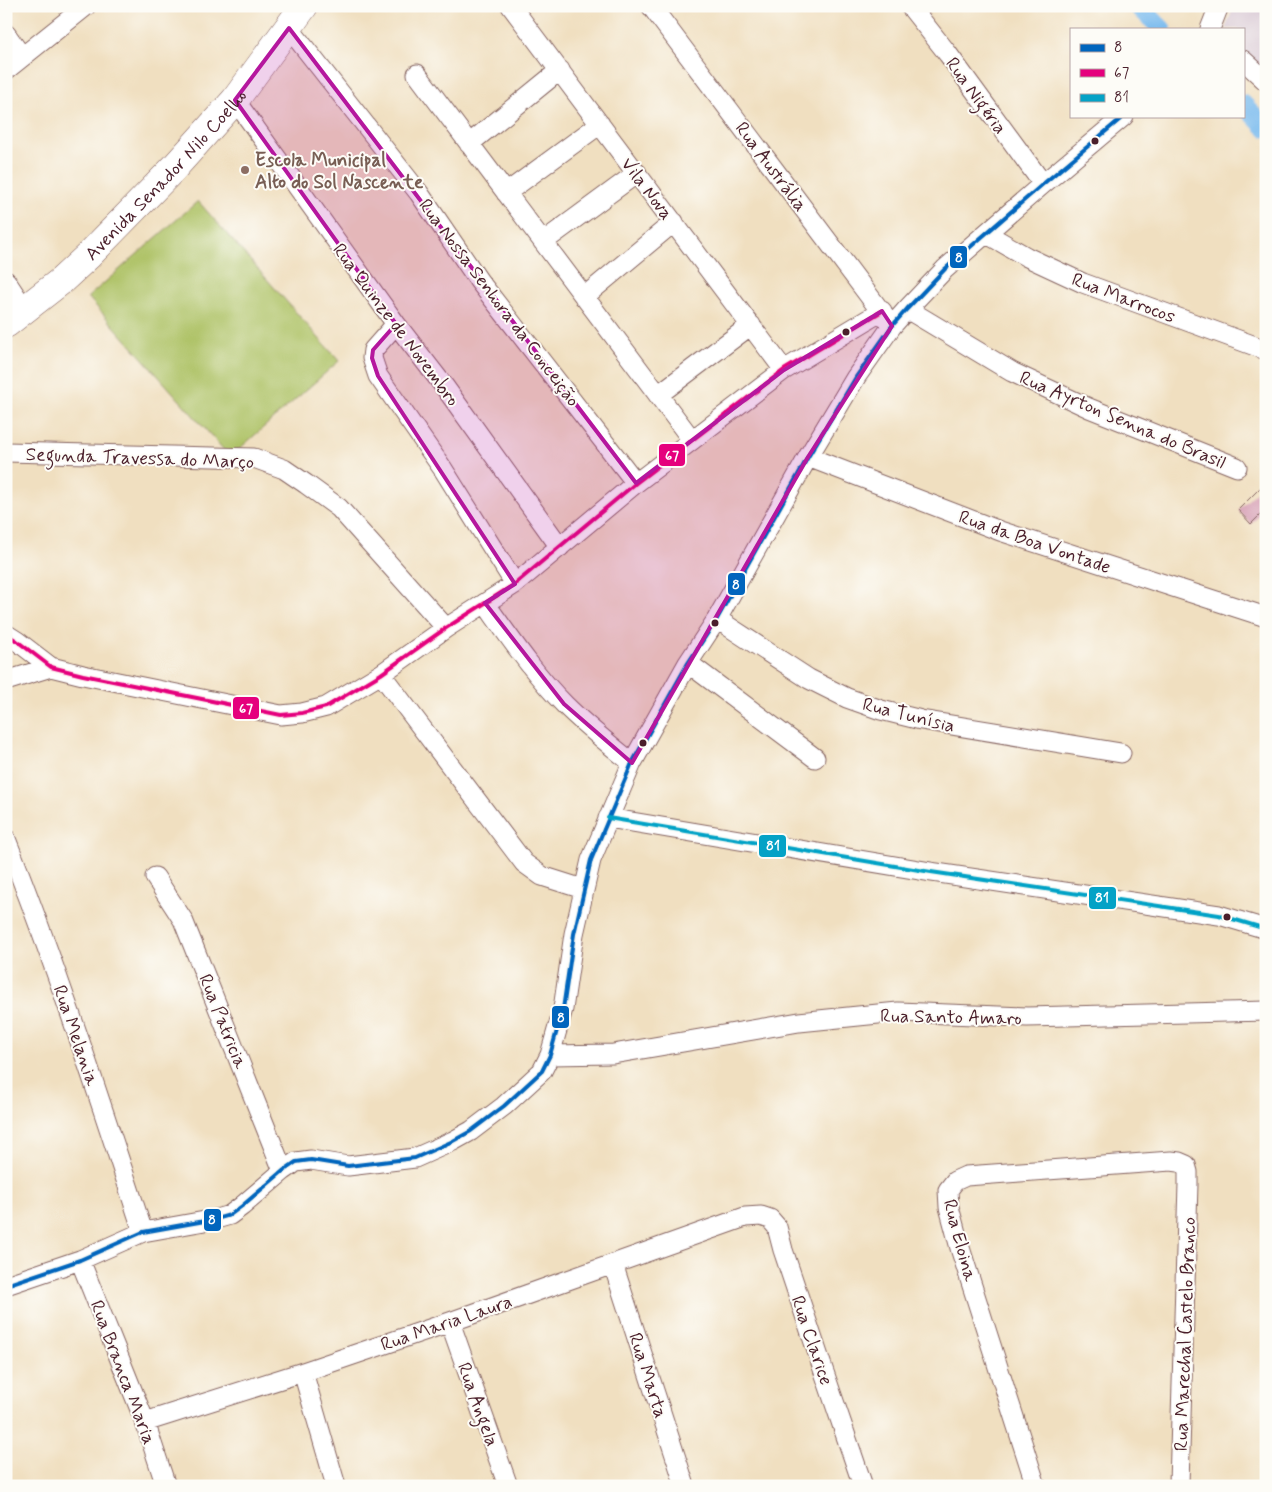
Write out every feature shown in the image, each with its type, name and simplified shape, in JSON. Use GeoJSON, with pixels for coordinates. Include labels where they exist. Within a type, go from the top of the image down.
{"type":"FeatureCollection","features":[{"type":"Feature","properties":{"kind":"main road","name":"Avenida Senador Nilo Coelho"},"geometry":{"type":"LineString","coordinates":[[16,317],[61,281],[88,256],[173,169],[235,100],[297,17]]}},
{"type":"Feature","properties":{"kind":"street"},"geometry":{"type":"LineString","coordinates":[[6,70],[86,6]]}},
{"type":"Feature","properties":{"kind":"street","name":"Vila Nova"},"geometry":{"type":"LineString","coordinates":[[511,6],[784,370]]}},
{"type":"Feature","properties":{"kind":"street","name":"Rua Austrália"},"geometry":{"type":"LineString","coordinates":[[651,6],[887,319]]}},
{"type":"Feature","properties":{"kind":"street","name":"Rua Nigéria"},"geometry":{"type":"LineString","coordinates":[[910,6],[948,54],[1043,184]]}},
{"type":"Feature","properties":{"kind":"street"},"geometry":{"type":"LineString","coordinates":[[1210,28],[1219,6]]}},
{"type":"Feature","properties":{"kind":"street","name":"Rua Nossa Senhora da Conceição"},"geometry":{"type":"LineString","coordinates":[[297,17],[478,280],[636,483]]}},
{"type":"Feature","properties":{"kind":"street"},"geometry":{"type":"LineString","coordinates":[[6,34],[22,57]]}},
{"type":"Feature","properties":{"kind":"street"},"geometry":{"type":"LineString","coordinates":[[1244,61],[1266,81]]}},
{"type":"Feature","properties":{"kind":"street"},"geometry":{"type":"LineString","coordinates":[[469,144],[560,70]]}},
{"type":"Feature","properties":{"kind":"street"},"geometry":{"type":"LineString","coordinates":[[417,74],[692,440]]}},
{"type":"Feature","properties":{"kind":"street","name":"Rua Quinze de Novembro"},"geometry":{"type":"LineString","coordinates":[[235,100],[396,324],[444,386],[560,547]]}},
{"type":"Feature","properties":{"kind":"street"},"geometry":{"type":"LineString","coordinates":[[6,634],[51,667],[132,686],[281,715],[326,707],[381,674],[446,628],[515,584],[636,483],[784,370],[907,309],[945,269],[1122,118]]}},
{"type":"Feature","properties":{"kind":"street"},"geometry":{"type":"LineString","coordinates":[[506,194],[600,124]]}},
{"type":"Feature","properties":{"kind":"street"},"geometry":{"type":"LineString","coordinates":[[543,242],[637,173]]}},
{"type":"Feature","properties":{"kind":"street"},"geometry":{"type":"LineString","coordinates":[[584,297],[674,222]]}},
{"type":"Feature","properties":{"kind":"street","name":"Rua Marrocos"},"geometry":{"type":"LineString","coordinates":[[987,234],[1027,258],[1083,283],[1266,350]]}},
{"type":"Feature","properties":{"kind":"street"},"geometry":{"type":"LineString","coordinates":[[6,281],[16,317]]}},
{"type":"Feature","properties":{"kind":"street","name":"Rua Ayrton Senna do Brasil"},"geometry":{"type":"LineString","coordinates":[[907,309],[1020,376],[1089,408],[1237,466]]}},
{"type":"Feature","properties":{"kind":"street"},"geometry":{"type":"LineString","coordinates":[[6,1285],[80,1260],[143,1232],[216,1220],[230,1215],[296,1162],[311,1160],[348,1166],[415,1158],[465,1134],[504,1106],[542,1072],[550,1055],[563,1008],[574,934],[591,860],[632,763],[688,663],[717,619],[808,457],[856,377],[887,319]]}},
{"type":"Feature","properties":{"kind":"street"},"geometry":{"type":"LineString","coordinates":[[396,324],[373,350],[372,358],[378,376],[443,469],[515,584]]}},
{"type":"Feature","properties":{"kind":"street"},"geometry":{"type":"LineString","coordinates":[[658,394],[751,325]]}},
{"type":"Feature","properties":{"kind":"street","name":"Segunda Travessa do Março"},"geometry":{"type":"LineString","coordinates":[[6,452],[254,458],[284,469],[338,508],[446,628]]}},
{"type":"Feature","properties":{"kind":"street","name":"Rua da Boa Vontade"},"geometry":{"type":"LineString","coordinates":[[808,457],[1000,531],[1266,617]]}},
{"type":"Feature","properties":{"kind":"street"},"geometry":{"type":"LineString","coordinates":[[485,603],[523,656],[564,704],[588,727],[632,763]]}},
{"type":"Feature","properties":{"kind":"street","name":"Rua Tunísia"},"geometry":{"type":"LineString","coordinates":[[717,619],[809,680],[848,698],[881,710],[921,720],[1121,753]]}},
{"type":"Feature","properties":{"kind":"street"},"geometry":{"type":"LineString","coordinates":[[688,663],[815,758]]}},
{"type":"Feature","properties":{"kind":"street"},"geometry":{"type":"LineString","coordinates":[[6,681],[51,667]]}},
{"type":"Feature","properties":{"kind":"street"},"geometry":{"type":"LineString","coordinates":[[381,674],[524,863],[542,876],[584,889]]}},
{"type":"Feature","properties":{"kind":"street"},"geometry":{"type":"LineString","coordinates":[[608,818],[931,872],[1219,915],[1266,929]]}},
{"type":"Feature","properties":{"kind":"street","name":"Rua Melania"},"geometry":{"type":"LineString","coordinates":[[6,839],[26,888],[73,1019],[143,1232]]}},
{"type":"Feature","properties":{"kind":"street","name":"Rua Patricia"},"geometry":{"type":"LineString","coordinates":[[155,877],[183,920],[283,1171]]}},
{"type":"Feature","properties":{"kind":"street","name":"Rua Santo Amaro"},"geometry":{"type":"LineString","coordinates":[[550,1055],[613,1054],[799,1022],[898,1012],[1027,1017],[1266,1011]]}},
{"type":"Feature","properties":{"kind":"street","name":"Rua Eloina"},"geometry":{"type":"LineString","coordinates":[[1036,1486],[960,1248],[948,1190],[955,1181],[966,1176],[1171,1161],[1186,1165],[1188,1184]]}},
{"type":"Feature","properties":{"kind":"street","name":"Rua Marechal Castelo Branco"},"geometry":{"type":"LineString","coordinates":[[1178,1485],[1188,1184]]}},
{"type":"Feature","properties":{"kind":"street","name":"Rua Clarice"},"geometry":{"type":"LineString","coordinates":[[745,1217],[761,1216],[770,1219],[777,1227],[863,1486]]}},
{"type":"Feature","properties":{"kind":"street","name":"Rua Maria Laura"},"geometry":{"type":"LineString","coordinates":[[146,1422],[303,1372],[450,1322],[745,1217]]}},
{"type":"Feature","properties":{"kind":"street","name":"Rua Branca Maria"},"geometry":{"type":"LineString","coordinates":[[80,1260],[146,1422],[166,1486]]}},
{"type":"Feature","properties":{"kind":"street","name":"Rua Marta"},"geometry":{"type":"LineString","coordinates":[[613,1264],[685,1486]]}},
{"type":"Feature","properties":{"kind":"street","name":"Rua Angela"},"geometry":{"type":"LineString","coordinates":[[450,1322],[508,1486]]}},
{"type":"Feature","properties":{"kind":"street"},"geometry":{"type":"LineString","coordinates":[[303,1372],[336,1486]]}},
{"type":"Feature","properties":{"kind":"highlighted area"},"geometry":{"type":"Polygon","coordinates":[[[289,28],[636,483],[784,370],[882,311],[892,326],[808,457],[632,763],[564,704],[485,603],[515,584],[378,376],[372,358],[373,350],[396,324],[235,100],[289,28]]]}},
{"type":"Feature","properties":{"kind":"shaded area"},"geometry":{"type":"Polygon","coordinates":[[[1234,6],[1266,6],[1266,80],[1244,62],[1244,28],[1225,28],[1234,6]]]}},
{"type":"Feature","properties":{"kind":"green space"},"geometry":{"type":"Polygon","coordinates":[[[198,201],[339,361],[230,457],[88,297],[198,201]]]}},
{"type":"Feature","properties":{"kind":"building"},"geometry":{"type":"Polygon","coordinates":[[[1266,482],[1266,509],[1251,524],[1238,510],[1266,482]]]}},
{"type":"Feature","properties":{"kind":"waterway"},"geometry":{"type":"LineString","coordinates":[[1138,6],[1161,28]]}},
{"type":"Feature","properties":{"kind":"waterway"},"geometry":{"type":"LineString","coordinates":[[1244,105],[1266,128]]}},
{"type":"Feature","properties":{"kind":"transit line","name":"8"},"geometry":{"type":"LineString","coordinates":[[6,1285],[80,1260],[143,1232],[230,1215],[296,1162],[311,1160],[348,1166],[415,1158],[471,1131],[504,1106],[542,1071],[550,1055],[563,1009],[574,934],[591,860],[632,763],[688,663],[717,619],[808,457],[856,377],[892,326],[945,269],[1122,118]]}},
{"type":"Feature","properties":{"kind":"transit line","name":"67"},"geometry":{"type":"LineString","coordinates":[[6,634],[51,667],[83,675],[281,715],[302,713],[326,707],[381,674],[446,628],[515,584],[636,483],[784,370],[882,311]]}},
{"type":"Feature","properties":{"kind":"transit line","name":"81"},"geometry":{"type":"LineString","coordinates":[[608,818],[931,872],[1219,915],[1266,929]]}},
{"type":"Feature","properties":{"kind":"place","name":"Escola Municipal Alto do Sol Nascente"},"geometry":{"type":"Point","coordinates":[245,170]}}]}
